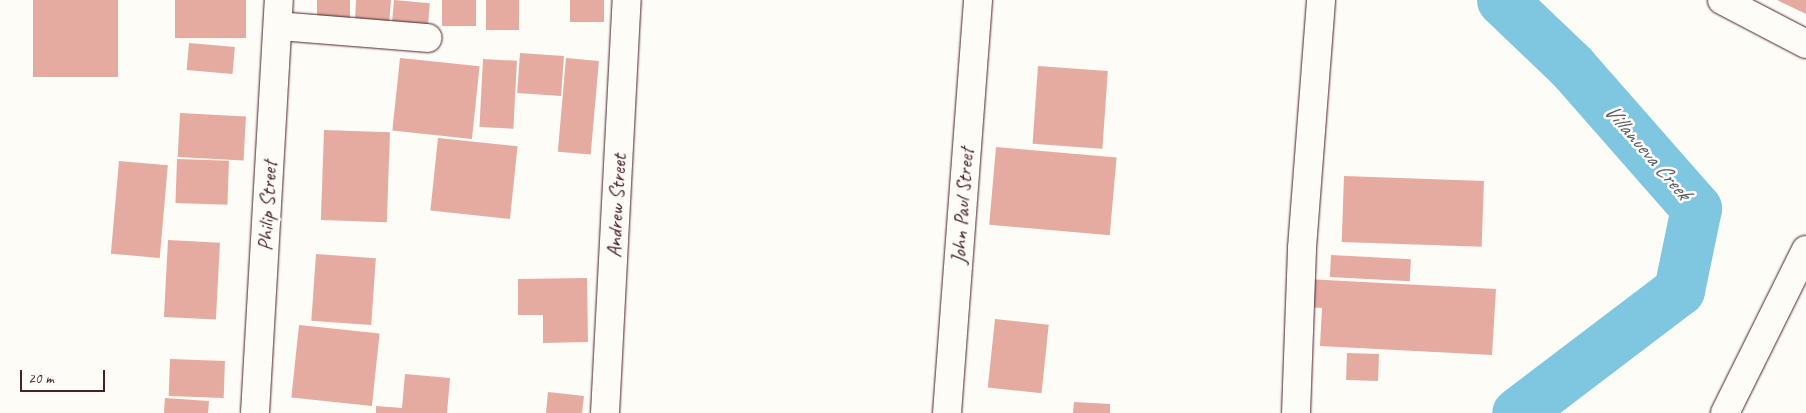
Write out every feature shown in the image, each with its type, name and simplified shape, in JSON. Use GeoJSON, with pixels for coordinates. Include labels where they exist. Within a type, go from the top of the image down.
{"type":"FeatureCollection","features":[{"type":"Feature","properties":{"kind":"street","name":"Andrew Street"},"geometry":{"type":"LineString","coordinates":[[605,413],[627,0]]}},
{"type":"Feature","properties":{"kind":"street","name":"John Paul Street"},"geometry":{"type":"LineString","coordinates":[[947,413],[978,0]]}},
{"type":"Feature","properties":{"kind":"street"},"geometry":{"type":"LineString","coordinates":[[1296,413],[1302,248],[1322,0]]}},
{"type":"Feature","properties":{"kind":"street"},"geometry":{"type":"LineString","coordinates":[[1722,0],[1806,44]]}},
{"type":"Feature","properties":{"kind":"street"},"geometry":{"type":"LineString","coordinates":[[278,13],[428,38]]}},
{"type":"Feature","properties":{"kind":"street","name":"Philip Street"},"geometry":{"type":"LineString","coordinates":[[255,413],[278,13]]}},
{"type":"Feature","properties":{"kind":"street"},"geometry":{"type":"LineString","coordinates":[[1725,413],[1806,250]]}},
{"type":"Feature","properties":{"kind":"building"},"geometry":{"type":"Polygon","coordinates":[[[33,0],[118,0],[118,77],[33,77],[33,0]]]}},
{"type":"Feature","properties":{"kind":"building"},"geometry":{"type":"Polygon","coordinates":[[[175,0],[246,0],[246,38],[175,38],[175,0]]]}},
{"type":"Feature","properties":{"kind":"building"},"geometry":{"type":"Polygon","coordinates":[[[317,0],[350,0],[350,20],[317,20],[317,0]]]}},
{"type":"Feature","properties":{"kind":"building"},"geometry":{"type":"Polygon","coordinates":[[[356,0],[391,0],[389,24],[355,21],[356,0]]]}},
{"type":"Feature","properties":{"kind":"building"},"geometry":{"type":"Polygon","coordinates":[[[394,0],[430,3],[428,24],[392,21],[394,0]]]}},
{"type":"Feature","properties":{"kind":"building"},"geometry":{"type":"Polygon","coordinates":[[[442,0],[476,0],[476,26],[442,26],[442,0]]]}},
{"type":"Feature","properties":{"kind":"building"},"geometry":{"type":"Polygon","coordinates":[[[486,0],[519,0],[519,30],[486,30],[486,0]]]}},
{"type":"Feature","properties":{"kind":"building"},"geometry":{"type":"Polygon","coordinates":[[[570,0],[604,0],[604,22],[570,22],[570,0]]]}},
{"type":"Feature","properties":{"kind":"building"},"geometry":{"type":"Polygon","coordinates":[[[1777,0],[1806,0],[1806,14],[1777,0]]]}},
{"type":"Feature","properties":{"kind":"building"},"geometry":{"type":"Polygon","coordinates":[[[189,43],[235,47],[232,74],[187,70],[189,43]]]}},
{"type":"Feature","properties":{"kind":"building"},"geometry":{"type":"Polygon","coordinates":[[[520,53],[564,56],[561,96],[517,93],[520,53]]]}},
{"type":"Feature","properties":{"kind":"building"},"geometry":{"type":"Polygon","coordinates":[[[400,58],[480,66],[472,139],[392,131],[400,58]]]}},
{"type":"Feature","properties":{"kind":"building"},"geometry":{"type":"Polygon","coordinates":[[[566,58],[599,61],[591,155],[558,152],[566,58]]]}},
{"type":"Feature","properties":{"kind":"building"},"geometry":{"type":"Polygon","coordinates":[[[483,59],[517,61],[513,129],[479,127],[483,59]]]}},
{"type":"Feature","properties":{"kind":"building"},"geometry":{"type":"Polygon","coordinates":[[[1038,66],[1108,71],[1102,149],[1033,144],[1038,66]]]}},
{"type":"Feature","properties":{"kind":"building"},"geometry":{"type":"Polygon","coordinates":[[[180,113],[246,116],[244,160],[178,157],[180,113]]]}},
{"type":"Feature","properties":{"kind":"building"},"geometry":{"type":"Polygon","coordinates":[[[324,130],[390,132],[387,222],[321,220],[324,130]]]}},
{"type":"Feature","properties":{"kind":"building"},"geometry":{"type":"Polygon","coordinates":[[[438,138],[518,146],[510,219],[430,211],[438,138]]]}},
{"type":"Feature","properties":{"kind":"building"},"geometry":{"type":"Polygon","coordinates":[[[996,147],[1117,158],[1110,235],[989,225],[996,147]]]}},
{"type":"Feature","properties":{"kind":"building"},"geometry":{"type":"Polygon","coordinates":[[[177,159],[229,161],[227,205],[175,203],[177,159]]]}},
{"type":"Feature","properties":{"kind":"building"},"geometry":{"type":"Polygon","coordinates":[[[119,161],[168,165],[160,258],[111,254],[119,161]]]}},
{"type":"Feature","properties":{"kind":"building"},"geometry":{"type":"Polygon","coordinates":[[[1344,176],[1484,181],[1482,247],[1342,242],[1344,176]]]}},
{"type":"Feature","properties":{"kind":"building"},"geometry":{"type":"Polygon","coordinates":[[[168,240],[220,243],[216,320],[164,317],[168,240]]]}},
{"type":"Feature","properties":{"kind":"building"},"geometry":{"type":"Polygon","coordinates":[[[316,254],[376,258],[371,325],[311,321],[316,254]]]}},
{"type":"Feature","properties":{"kind":"building"},"geometry":{"type":"Polygon","coordinates":[[[1331,255],[1411,259],[1410,281],[1330,277],[1331,255]]]}},
{"type":"Feature","properties":{"kind":"building"},"geometry":{"type":"Polygon","coordinates":[[[587,278],[588,342],[543,343],[543,315],[518,315],[518,279],[587,278]]]}},
{"type":"Feature","properties":{"kind":"building"},"geometry":{"type":"Polygon","coordinates":[[[1306,279],[1496,289],[1492,355],[1320,346],[1322,308],[1305,307],[1306,279]]]}},
{"type":"Feature","properties":{"kind":"building"},"geometry":{"type":"Polygon","coordinates":[[[995,319],[1049,325],[1041,393],[988,388],[995,319]]]}},
{"type":"Feature","properties":{"kind":"building"},"geometry":{"type":"Polygon","coordinates":[[[299,325],[380,333],[372,406],[291,398],[299,325]]]}},
{"type":"Feature","properties":{"kind":"building"},"geometry":{"type":"Polygon","coordinates":[[[1347,353],[1379,354],[1378,381],[1346,380],[1347,353]]]}},
{"type":"Feature","properties":{"kind":"building"},"geometry":{"type":"Polygon","coordinates":[[[170,359],[225,361],[224,398],[169,396],[170,359]]]}},
{"type":"Feature","properties":{"kind":"building"},"geometry":{"type":"Polygon","coordinates":[[[405,374],[450,378],[447,413],[376,413],[376,406],[402,408],[405,374]]]}},
{"type":"Feature","properties":{"kind":"building"},"geometry":{"type":"Polygon","coordinates":[[[548,392],[584,396],[582,413],[546,413],[548,392]]]}},
{"type":"Feature","properties":{"kind":"building"},"geometry":{"type":"Polygon","coordinates":[[[165,398],[209,401],[208,413],[164,413],[165,398]]]}},
{"type":"Feature","properties":{"kind":"building"},"geometry":{"type":"Polygon","coordinates":[[[1074,402],[1110,404],[1110,413],[1073,413],[1074,402]]]}},
{"type":"Feature","properties":{"kind":"waterway","name":"Villanueva Creek"},"geometry":{"type":"LineString","coordinates":[[1502,0],[1572,67],[1696,208],[1679,290],[1517,413]]}}]}
